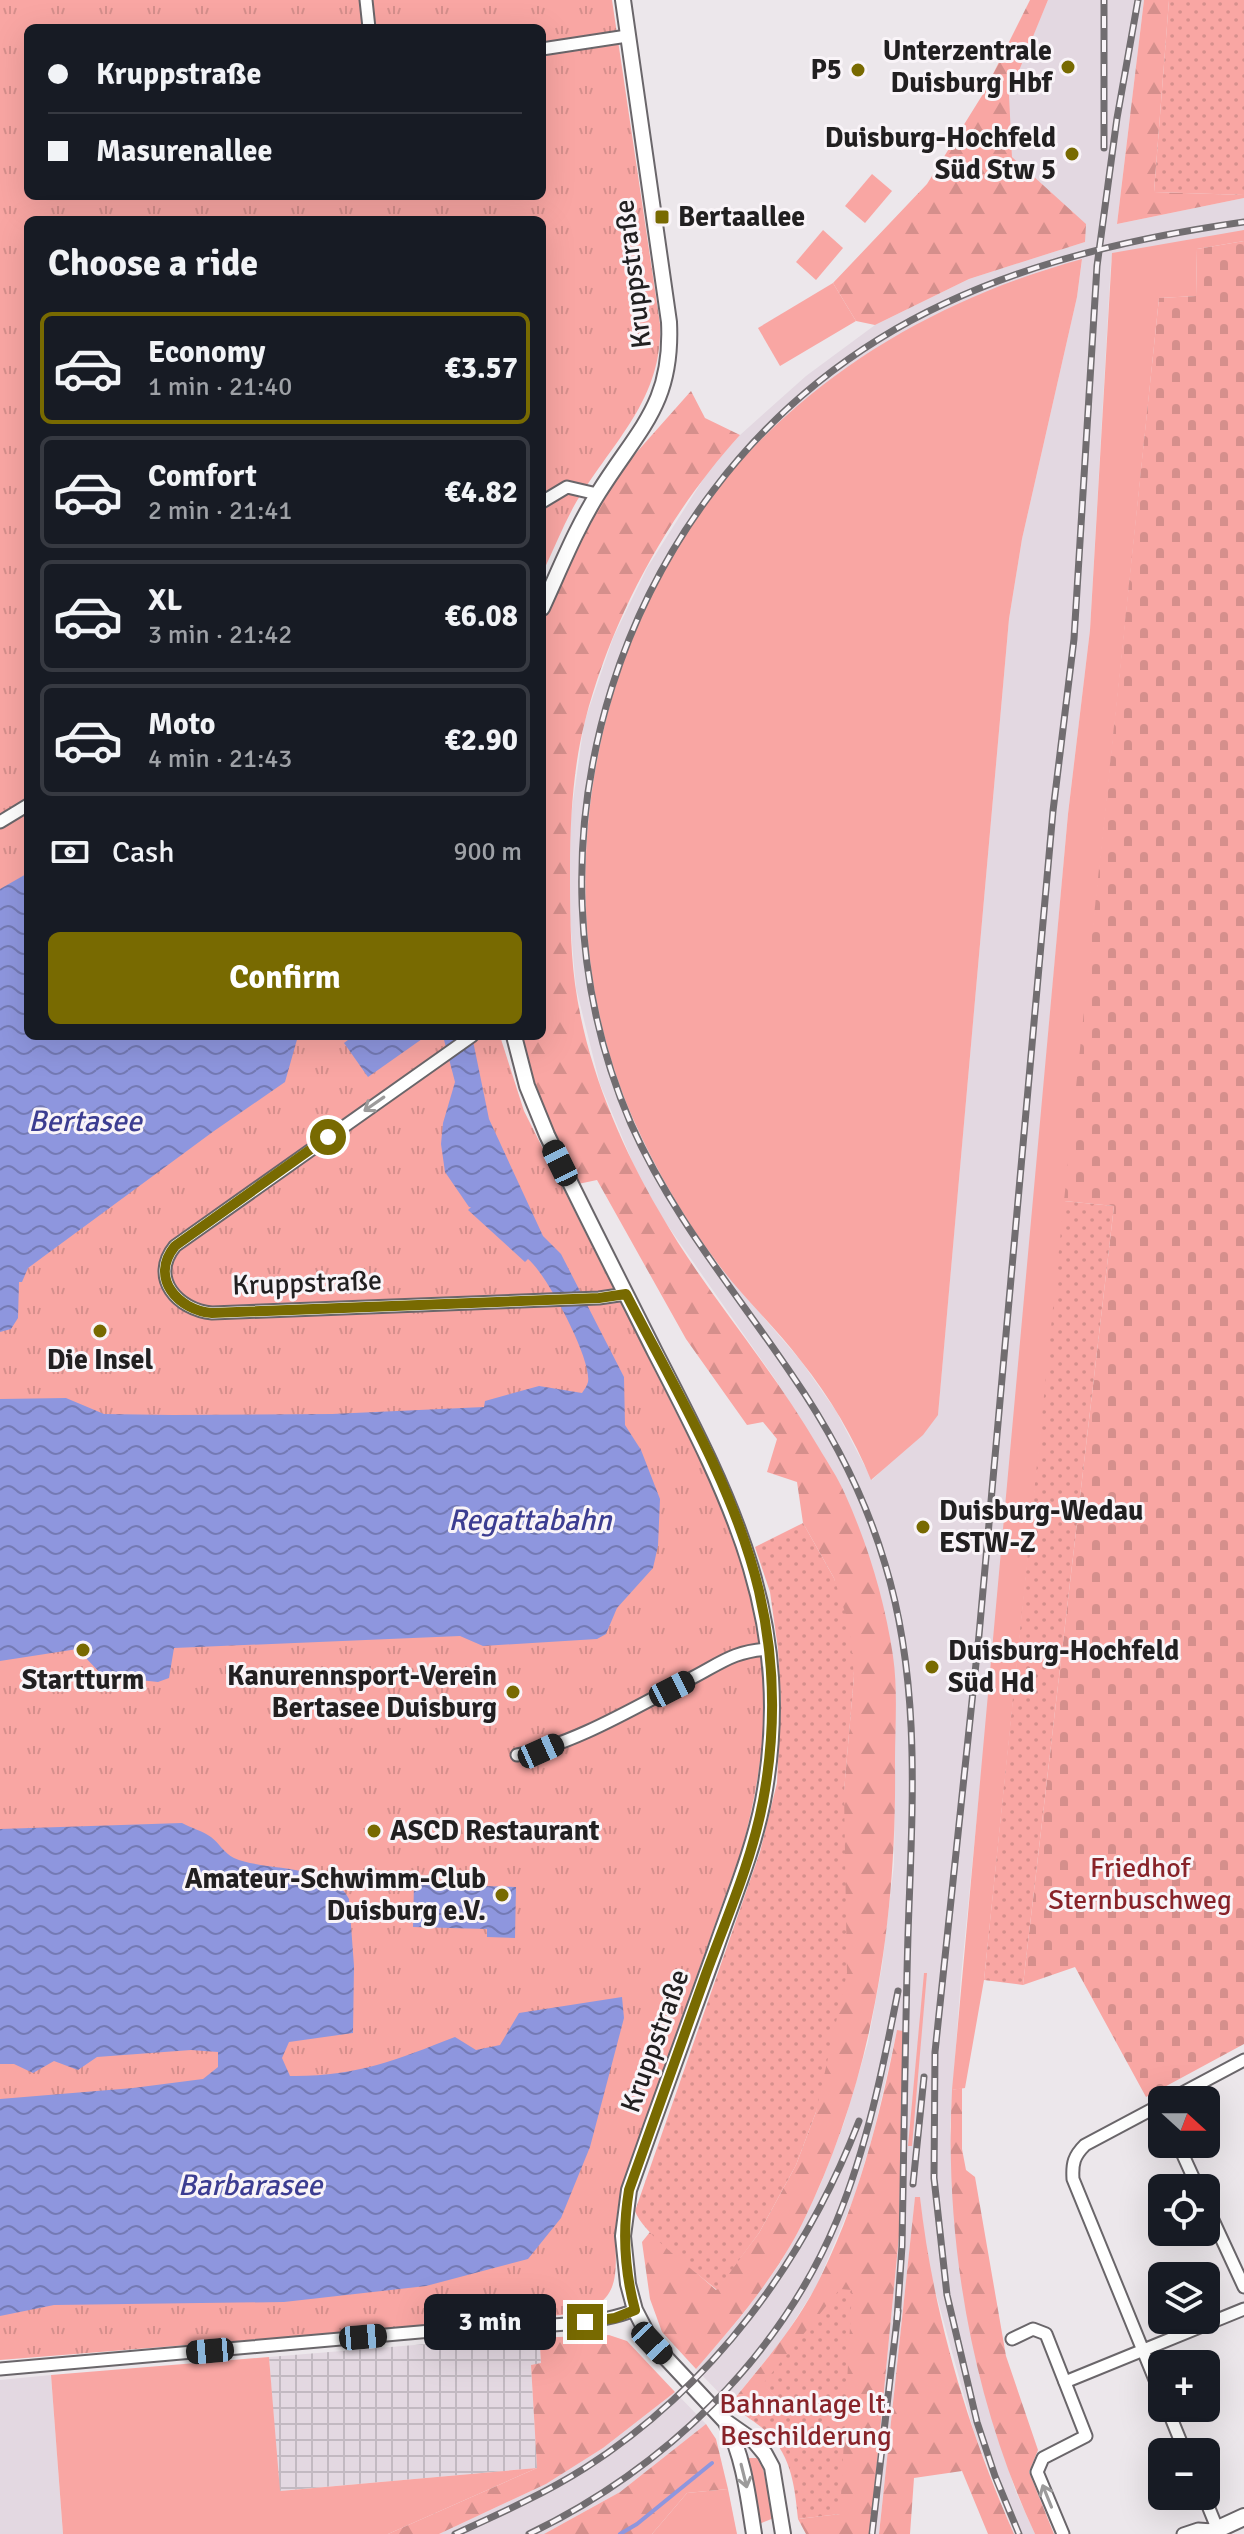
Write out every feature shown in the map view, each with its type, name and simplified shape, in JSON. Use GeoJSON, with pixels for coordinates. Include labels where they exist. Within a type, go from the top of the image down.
{"type":"FeatureCollection","features":[{"type":"Feature","properties":{"kind":"main road"},"geometry":{"type":"LineString","coordinates":[[1213,2531],[1244,2517]]}},
{"type":"Feature","properties":{"kind":"street"},"geometry":{"type":"LineString","coordinates":[[366,0],[369,24]]}},
{"type":"Feature","properties":{"kind":"street","name":"Kruppstraße"},"geometry":{"type":"LineString","coordinates":[[546,600],[597,494],[652,413],[669,360],[669,322],[623,0]]}},
{"type":"Feature","properties":{"kind":"street"},"geometry":{"type":"LineString","coordinates":[[546,48],[627,36]]}},
{"type":"Feature","properties":{"kind":"street"},"geometry":{"type":"LineString","coordinates":[[546,500],[567,487],[597,494]]}},
{"type":"Feature","properties":{"kind":"street"},"geometry":{"type":"LineString","coordinates":[[0,822],[24,807]]}},
{"type":"Feature","properties":{"kind":"street","name":"Kruppstraße"},"geometry":{"type":"LineString","coordinates":[[466,1040],[175,1246],[168,1255],[166,1267],[172,1293],[189,1308],[212,1313],[592,1298],[626,1294]]}},
{"type":"Feature","properties":{"kind":"street","name":"Kruppstraße"},"geometry":{"type":"LineString","coordinates":[[515,1040],[527,1086],[547,1135],[713,1466],[739,1527],[759,1592],[769,1649],[773,1699],[763,1801],[751,1849],[629,2190],[623,2236],[628,2284],[635,2310],[652,2343],[725,2421],[755,2442],[765,2454],[772,2467],[783,2534]]}},
{"type":"Feature","properties":{"kind":"street"},"geometry":{"type":"LineString","coordinates":[[517,1755],[541,1751],[626,1711],[738,1652],[769,1649]]}},
{"type":"Feature","properties":{"kind":"street"},"geometry":{"type":"LineString","coordinates":[[1196,2086],[1244,2060]]}},
{"type":"Feature","properties":{"kind":"street"},"geometry":{"type":"LineString","coordinates":[[1148,2112],[1085,2145],[1076,2154],[1072,2165],[1073,2179],[1148,2363]]}},
{"type":"Feature","properties":{"kind":"street"},"geometry":{"type":"LineString","coordinates":[[1220,2235],[1244,2287]]}},
{"type":"Feature","properties":{"kind":"street"},"geometry":{"type":"LineString","coordinates":[[1065,2382],[1244,2309]]}},
{"type":"Feature","properties":{"kind":"street"},"geometry":{"type":"LineString","coordinates":[[0,2369],[458,2329],[585,2322],[615,2318],[635,2310]]}},
{"type":"Feature","properties":{"kind":"street"},"geometry":{"type":"LineString","coordinates":[[1012,2339],[1033,2329],[1046,2334],[1086,2436],[1043,2458],[1037,2472],[1063,2534]]}},
{"type":"Feature","properties":{"kind":"street","name":"Kruppstraße"},"geometry":{"type":"LineString","coordinates":[[725,2421],[734,2438],[747,2486],[754,2534]]}},
{"type":"Feature","properties":{"kind":"street"},"geometry":{"type":"LineString","coordinates":[[1183,2534],[1198,2529],[1213,2531],[1208,2510]]}},
{"type":"Feature","properties":{"kind":"shaded area"},"geometry":{"type":"Polygon","coordinates":[[[1048,0],[1144,0],[1117,224],[1244,198],[1244,241],[1113,253],[1111,262],[1090,630],[1068,814],[995,1636],[961,1977],[950,2127],[971,2333],[993,2423],[1016,2492],[1035,2534],[1014,2534],[974,2432],[927,2261],[920,2197],[915,2198],[879,2534],[870,2534],[899,2236],[903,2031],[897,2031],[874,2131],[855,2195],[816,2287],[783,2339],[730,2404],[696,2369],[743,2314],[779,2265],[821,2183],[844,2123],[868,2042],[882,1966],[894,1864],[895,1780],[844,1492],[777,1382],[661,1216],[637,1173],[600,1084],[576,988],[570,920],[570,823],[584,723],[613,638],[647,568],[711,467],[740,435],[806,376],[875,325],[969,279],[1085,242],[1044,189],[1012,157],[1008,95],[1048,0]],[[1082,260],[793,409],[755,447],[691,529],[640,620],[608,709],[589,805],[585,891],[595,986],[618,1078],[633,1120],[679,1207],[717,1263],[801,1361],[836,1411],[872,1480],[938,1414],[1009,619],[1022,539],[1077,297],[1082,260]]]}},
{"type":"Feature","properties":{"kind":"shaded area"},"geometry":{"type":"Polygon","coordinates":[[[533,2338],[540,2347],[541,2364],[531,2365],[537,2468],[279,2491],[269,2357],[533,2338]]]}},
{"type":"Feature","properties":{"kind":"shaded area"},"geometry":{"type":"Polygon","coordinates":[[[51,2375],[63,2534],[0,2534],[0,2380],[51,2375]]]}},
{"type":"Feature","properties":{"kind":"shaded area"},"geometry":{"type":"Polygon","coordinates":[[[675,2392],[706,2424],[620,2492],[544,2534],[439,2534],[546,2484],[603,2448],[675,2392]]]}},
{"type":"Feature","properties":{"kind":"green space"},"geometry":{"type":"Polygon","coordinates":[[[0,0],[612,0],[660,324],[659,351],[644,399],[574,506],[546,565],[546,216],[24,216],[24,1040],[501,1040],[524,1111],[710,1480],[744,1565],[763,1646],[765,1679],[764,1728],[753,1801],[742,1849],[624,2180],[616,2218],[614,2280],[603,2300],[574,2314],[0,2360],[0,0]]]}},
{"type":"Feature","properties":{"kind":"green space"},"geometry":{"type":"Polygon","coordinates":[[[1030,0],[1048,0],[1009,95],[1012,157],[1086,224],[1085,242],[969,279],[875,325],[856,321],[833,283],[927,184],[983,94],[1030,0]]]}},
{"type":"Feature","properties":{"kind":"green space"},"geometry":{"type":"Polygon","coordinates":[[[1144,0],[1169,0],[1154,192],[1244,195],[1244,198],[1117,224],[1144,0]]]}},
{"type":"Feature","properties":{"kind":"green space"},"geometry":{"type":"Polygon","coordinates":[[[1169,0],[1244,0],[1244,195],[1154,192],[1169,0]]]}},
{"type":"Feature","properties":{"kind":"green space"},"geometry":{"type":"Polygon","coordinates":[[[872,174],[892,191],[865,223],[845,206],[872,174]]]}},
{"type":"Feature","properties":{"kind":"green space"},"geometry":{"type":"Polygon","coordinates":[[[823,230],[843,248],[816,280],[796,262],[823,230]]]}},
{"type":"Feature","properties":{"kind":"green space"},"geometry":{"type":"Polygon","coordinates":[[[1244,230],[1244,241],[1197,249],[1196,296],[1159,298],[984,1980],[965,2088],[952,2090],[1068,814],[1090,630],[1112,253],[1244,230]]]}},
{"type":"Feature","properties":{"kind":"green space","name":"Friedhof Sternbuschweg"},"geometry":{"type":"Polygon","coordinates":[[[1244,241],[1244,2044],[1166,2086],[1148,2086],[1146,2097],[1075,1967],[1023,1985],[1114,1206],[1064,1201],[1159,298],[1196,296],[1197,249],[1244,241]]]}},
{"type":"Feature","properties":{"kind":"green space"},"geometry":{"type":"Polygon","coordinates":[[[1082,259],[1077,297],[1022,539],[1009,619],[938,1415],[923,1435],[871,1480],[849,1433],[822,1389],[791,1348],[726,1274],[693,1228],[661,1175],[634,1121],[603,1029],[587,933],[587,835],[602,738],[630,644],[673,556],[728,476],[796,407],[861,358],[931,317],[1005,284],[1082,259]]]}},
{"type":"Feature","properties":{"kind":"green space"},"geometry":{"type":"Polygon","coordinates":[[[833,283],[856,321],[780,366],[758,328],[833,283]]]}},
{"type":"Feature","properties":{"kind":"green space"},"geometry":{"type":"Polygon","coordinates":[[[691,391],[705,418],[740,435],[689,498],[646,569],[610,644],[585,721],[575,776],[570,850],[572,955],[580,1014],[606,1102],[644,1185],[677,1242],[800,1417],[845,1494],[880,1594],[895,1669],[894,1822],[885,1940],[876,1999],[847,2113],[802,2224],[780,2263],[754,2300],[696,2369],[662,2332],[650,2299],[642,2242],[650,2232],[716,2290],[759,2233],[796,2165],[816,2112],[854,1676],[834,1578],[803,1523],[797,1482],[767,1472],[777,1439],[763,1422],[747,1425],[686,1339],[597,1180],[578,1184],[546,1112],[521,1040],[546,1040],[546,615],[592,517],[628,462],[691,391]]]}},
{"type":"Feature","properties":{"kind":"green space"},"geometry":{"type":"Polygon","coordinates":[[[1064,1201],[1114,1206],[1023,1985],[984,1980],[1064,1201]]]}},
{"type":"Feature","properties":{"kind":"green space"},"geometry":{"type":"Polygon","coordinates":[[[803,1523],[834,1578],[849,1625],[854,1676],[844,1792],[847,1973],[816,2112],[796,2165],[759,2233],[717,2290],[648,2231],[635,2211],[760,1852],[777,1783],[781,1700],[778,1649],[770,1592],[755,1547],[803,1523]]]}},
{"type":"Feature","properties":{"kind":"green space"},"geometry":{"type":"Polygon","coordinates":[[[924,1973],[927,1973],[912,2146],[908,2146],[924,1973]]]}},
{"type":"Feature","properties":{"kind":"green space"},"geometry":{"type":"Polygon","coordinates":[[[897,2030],[903,2031],[899,2236],[870,2534],[806,2534],[798,2519],[840,2514],[794,2349],[764,2384],[776,2397],[750,2419],[730,2404],[797,2318],[831,2256],[866,2161],[897,2030]]]}},
{"type":"Feature","properties":{"kind":"green space"},"geometry":{"type":"Polygon","coordinates":[[[962,2088],[962,2149],[966,2170],[975,2177],[1006,2356],[1038,2450],[1029,2472],[1054,2534],[1035,2534],[1013,2482],[994,2429],[967,2317],[958,2260],[951,2146],[952,2090],[962,2088]]]}},
{"type":"Feature","properties":{"kind":"green space"},"geometry":{"type":"Polygon","coordinates":[[[915,2197],[920,2197],[934,2284],[954,2369],[981,2453],[1014,2534],[988,2534],[962,2471],[914,2478],[910,2534],[879,2534],[915,2197]]]}},
{"type":"Feature","properties":{"kind":"green space","name":"Bahnanlage lt. Beschilderung"},"geometry":{"type":"Polygon","coordinates":[[[840,2289],[852,2290],[840,2514],[798,2519],[787,2463],[773,2439],[750,2419],[776,2397],[763,2384],[840,2289]]]}},
{"type":"Feature","properties":{"kind":"green space"},"geometry":{"type":"Polygon","coordinates":[[[609,2335],[627,2341],[675,2392],[603,2448],[546,2484],[439,2534],[388,2534],[537,2468],[531,2365],[541,2363],[540,2347],[533,2338],[609,2335]]]}},
{"type":"Feature","properties":{"kind":"green space"},"geometry":{"type":"Polygon","coordinates":[[[269,2357],[280,2491],[537,2468],[388,2534],[63,2534],[51,2375],[269,2357]]]}},
{"type":"Feature","properties":{"kind":"green space"},"geometry":{"type":"Polygon","coordinates":[[[706,2424],[716,2439],[728,2489],[687,2493],[652,2534],[544,2534],[620,2492],[706,2424]]]}},
{"type":"Feature","properties":{"kind":"green space"},"geometry":{"type":"Polygon","coordinates":[[[748,2458],[757,2458],[763,2469],[774,2518],[759,2524],[748,2458]]]}},
{"type":"Feature","properties":{"kind":"green space"},"geometry":{"type":"Polygon","coordinates":[[[728,2489],[737,2534],[652,2534],[687,2493],[728,2489]]]}},
{"type":"Feature","properties":{"kind":"water","name":"Bertasee"},"geometry":{"type":"Polygon","coordinates":[[[24,875],[24,1040],[297,1040],[285,1082],[28,1268],[22,1282],[19,1282],[18,1318],[11,1329],[0,1332],[0,889],[24,875]]]}},
{"type":"Feature","properties":{"kind":"water"},"geometry":{"type":"Polygon","coordinates":[[[348,1040],[421,1040],[368,1077],[344,1043],[348,1040]]]}},
{"type":"Feature","properties":{"kind":"water","name":"Regattabahn"},"geometry":{"type":"Polygon","coordinates":[[[444,1040],[473,1040],[489,1119],[543,1236],[561,1254],[624,1377],[625,1425],[641,1450],[660,1499],[658,1546],[653,1568],[617,1608],[606,1634],[597,1639],[483,1646],[460,1636],[174,1648],[169,1678],[158,1682],[103,1676],[84,1656],[84,1648],[0,1661],[0,1399],[66,1398],[104,1414],[332,1414],[484,1407],[485,1401],[539,1386],[582,1393],[588,1382],[583,1355],[546,1281],[528,1259],[525,1262],[468,1210],[471,1207],[445,1172],[441,1144],[443,1123],[455,1082],[444,1040]]]}},
{"type":"Feature","properties":{"kind":"water","name":"Barbarasee"},"geometry":{"type":"Polygon","coordinates":[[[182,1823],[211,1837],[234,1858],[314,1874],[340,1887],[349,1899],[354,1966],[353,2033],[289,2042],[282,2058],[290,2076],[355,2070],[394,2060],[455,2037],[476,2050],[500,2045],[519,2013],[622,1997],[624,2018],[590,2147],[561,2218],[528,2259],[426,2286],[284,2302],[54,2305],[0,2316],[0,2099],[203,2079],[218,2067],[218,2052],[191,2050],[97,2057],[78,2070],[54,2061],[33,2073],[14,2064],[0,2064],[0,1829],[182,1823]]]}},
{"type":"Feature","properties":{"kind":"water"},"geometry":{"type":"Polygon","coordinates":[[[414,1884],[516,1887],[515,1938],[487,1937],[487,1929],[413,1927],[414,1884]]]}},
{"type":"Feature","properties":{"kind":"waterway"},"geometry":{"type":"LineString","coordinates":[[620,2534],[637,2524],[712,2463]]}},
{"type":"Feature","properties":{"kind":"railway"},"geometry":{"type":"LineString","coordinates":[[1104,0],[1104,148]]}},
{"type":"Feature","properties":{"kind":"railway"},"geometry":{"type":"LineString","coordinates":[[1019,2534],[977,2422],[947,2295],[934,2178],[935,2052],[979,1635],[1053,811],[1074,639],[1097,266],[1117,118],[1138,0]]}},
{"type":"Feature","properties":{"kind":"railway"},"geometry":{"type":"LineString","coordinates":[[897,2320],[902,2246],[912,1795],[910,1702],[897,1610],[868,1514],[834,1442],[792,1375],[685,1222],[631,1124],[596,1016],[582,905],[588,795],[612,686],[654,584],[714,490],[789,407],[879,339],[964,295],[1009,277],[1102,249],[1244,222]]}},
{"type":"Feature","properties":{"kind":"railway"},"geometry":{"type":"LineString","coordinates":[[529,2534],[579,2508],[670,2443],[712,2405],[750,2363],[783,2319],[813,2271],[848,2192],[873,2107],[898,1991]]}},
{"type":"Feature","properties":{"kind":"railway"},"geometry":{"type":"LineString","coordinates":[[913,2184],[924,2077]]}},
{"type":"Feature","properties":{"kind":"railway"},"geometry":{"type":"LineString","coordinates":[[455,2534],[585,2468],[631,2436],[713,2360],[782,2271],[837,2173],[859,2121]]}},
{"type":"Feature","properties":{"kind":"railway"},"geometry":{"type":"LineString","coordinates":[[872,2534],[898,2311]]}},
{"type":"Feature","properties":{"kind":"place","name":"Unterzentrale Duisburg Hbf"},"geometry":{"type":"Point","coordinates":[1068,67]}},
{"type":"Feature","properties":{"kind":"place","name":"P5"},"geometry":{"type":"Point","coordinates":[858,70]}},
{"type":"Feature","properties":{"kind":"place","name":"Duisburg-Hochfeld Süd Stw 5"},"geometry":{"type":"Point","coordinates":[1072,154]}},
{"type":"Feature","properties":{"kind":"place","name":"Bertaallee"},"geometry":{"type":"Point","coordinates":[662,217]}},
{"type":"Feature","properties":{"kind":"place","name":"Die Insel"},"geometry":{"type":"Point","coordinates":[100,1331]}},
{"type":"Feature","properties":{"kind":"place","name":"Duisburg-Wedau ESTW-Z"},"geometry":{"type":"Point","coordinates":[923,1527]}},
{"type":"Feature","properties":{"kind":"place","name":"Startturm"},"geometry":{"type":"Point","coordinates":[83,1650]}},
{"type":"Feature","properties":{"kind":"place","name":"Duisburg-Hochfeld Süd Hd"},"geometry":{"type":"Point","coordinates":[932,1667]}},
{"type":"Feature","properties":{"kind":"place","name":"Kanurennsport-Verein Bertasee Duisburg"},"geometry":{"type":"Point","coordinates":[513,1692]}},
{"type":"Feature","properties":{"kind":"place","name":"ASCD Restaurant"},"geometry":{"type":"Point","coordinates":[374,1831]}},
{"type":"Feature","properties":{"kind":"place","name":"Amateur-Schwimm-Club Duisburg e.V."},"geometry":{"type":"Point","coordinates":[502,1895]}},
{"type":"Feature","properties":{"kind":"route"},"geometry":{"type":"LineString","coordinates":[[328,1137],[175,1246],[168,1255],[166,1267],[168,1282],[178,1301],[197,1312],[212,1313],[599,1298],[626,1294],[713,1466],[739,1527],[759,1592],[769,1649],[773,1699],[763,1801],[751,1849],[629,2190],[624,2217],[624,2260],[635,2310],[615,2318],[585,2322]]}}]}
